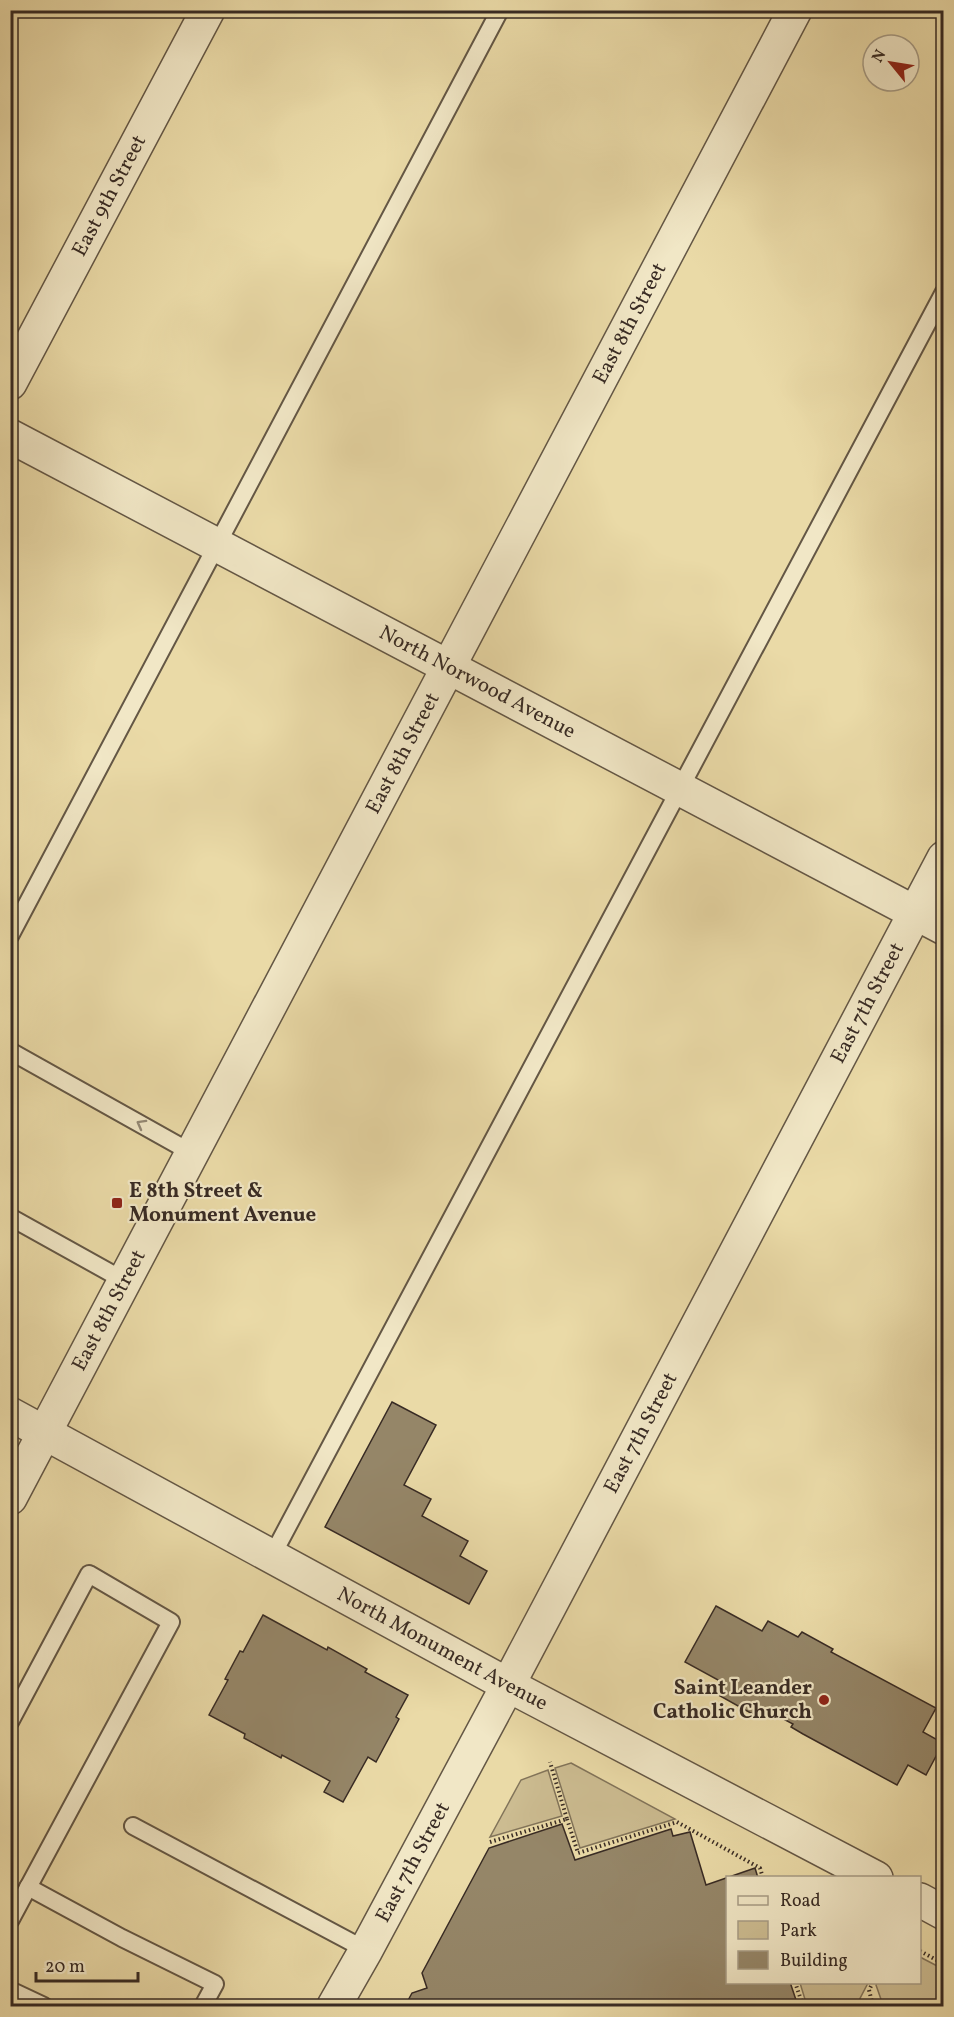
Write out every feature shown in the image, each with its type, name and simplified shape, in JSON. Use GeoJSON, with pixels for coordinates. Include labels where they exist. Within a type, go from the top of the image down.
{"type":"FeatureCollection","features":[{"type":"Feature","properties":{"kind":"street","name":"East 9th Street"},"geometry":{"type":"LineString","coordinates":[[10,383],[208,10]]}},
{"type":"Feature","properties":{"kind":"street","name":"East 8th Street"},"geometry":{"type":"LineString","coordinates":[[10,1498],[795,10]]}},
{"type":"Feature","properties":{"kind":"street","name":"North Norwood Avenue"},"geometry":{"type":"LineString","coordinates":[[10,436],[944,928]]}},
{"type":"Feature","properties":{"kind":"street","name":"East 7th Street"},"geometry":{"type":"LineString","coordinates":[[334,2007],[508,1685],[944,858]]}},
{"type":"Feature","properties":{"kind":"street","name":"North Monument Avenue"},"geometry":{"type":"LineString","coordinates":[[10,1414],[508,1685],[872,1876]]}},
{"type":"Feature","properties":{"kind":"street"},"geometry":{"type":"LineString","coordinates":[[921,1900],[944,1912]]}},
{"type":"Feature","properties":{"kind":"lane"},"geometry":{"type":"LineString","coordinates":[[10,936],[500,10]]}},
{"type":"Feature","properties":{"kind":"lane"},"geometry":{"type":"LineString","coordinates":[[273,1556],[944,292]]}},
{"type":"Feature","properties":{"kind":"lane"},"geometry":{"type":"LineString","coordinates":[[10,1051],[192,1153]]}},
{"type":"Feature","properties":{"kind":"lane"},"geometry":{"type":"LineString","coordinates":[[10,1217],[125,1281]]}},
{"type":"Feature","properties":{"kind":"lane"},"geometry":{"type":"LineString","coordinates":[[10,1722],[89,1574],[171,1622],[10,1921]]}},
{"type":"Feature","properties":{"kind":"lane"},"geometry":{"type":"LineString","coordinates":[[133,1826],[366,1950]]}},
{"type":"Feature","properties":{"kind":"lane"},"geometry":{"type":"LineString","coordinates":[[28,1887],[122,1938],[215,1984],[203,2007]]}},
{"type":"Feature","properties":{"kind":"lane"},"geometry":{"type":"LineString","coordinates":[[10,1989],[44,2007]]}},
{"type":"Feature","properties":{"kind":"path"},"geometry":{"type":"LineString","coordinates":[[550,1762],[578,1853],[677,1822],[760,1869],[762,1876]]}},
{"type":"Feature","properties":{"kind":"path"},"geometry":{"type":"LineString","coordinates":[[490,1842],[567,1819]]}},
{"type":"Feature","properties":{"kind":"path"},"geometry":{"type":"LineString","coordinates":[[921,1952],[944,1964]]}},
{"type":"Feature","properties":{"kind":"path"},"geometry":{"type":"LineString","coordinates":[[795,1984],[802,2007]]}},
{"type":"Feature","properties":{"kind":"path"},"geometry":{"type":"LineString","coordinates":[[872,1984],[868,1990],[873,2007]]}},
{"type":"Feature","properties":{"kind":"green space"},"geometry":{"type":"Polygon","coordinates":[[[571,1763],[675,1819],[580,1848],[555,1768],[571,1763]]]}},
{"type":"Feature","properties":{"kind":"green space"},"geometry":{"type":"Polygon","coordinates":[[[548,1770],[562,1816],[490,1837],[521,1780],[548,1770]]]}},
{"type":"Feature","properties":{"kind":"green space"},"geometry":{"type":"Polygon","coordinates":[[[921,1958],[943,1969],[943,2006],[898,2006],[896,2001],[883,2005],[876,1985],[921,1984],[921,1958]]]}},
{"type":"Feature","properties":{"kind":"green space"},"geometry":{"type":"Polygon","coordinates":[[[801,1984],[867,1984],[857,2004],[807,2006],[801,1984]]]}},
{"type":"Feature","properties":{"kind":"building"},"geometry":{"type":"Polygon","coordinates":[[[392,1402],[436,1425],[404,1485],[431,1499],[422,1516],[468,1541],[460,1556],[487,1571],[469,1604],[325,1527],[392,1402]]]}},
{"type":"Feature","properties":{"kind":"building","name":"Saint Leander Catholic Church"},"geometry":{"type":"Polygon","coordinates":[[[716,1606],[762,1631],[768,1621],[798,1637],[802,1632],[833,1649],[831,1652],[936,1708],[923,1732],[943,1743],[926,1775],[908,1765],[897,1785],[803,1734],[791,1727],[793,1724],[761,1707],[756,1716],[713,1692],[720,1681],[685,1662],[716,1606]]]}},
{"type":"Feature","properties":{"kind":"building"},"geometry":{"type":"Polygon","coordinates":[[[263,1615],[327,1650],[328,1647],[367,1669],[365,1672],[408,1695],[396,1717],[399,1719],[376,1762],[368,1757],[343,1802],[324,1792],[330,1781],[244,1738],[245,1734],[209,1715],[228,1680],[225,1679],[240,1651],[243,1652],[263,1615]]]}},
{"type":"Feature","properties":{"kind":"building"},"geometry":{"type":"Polygon","coordinates":[[[562,1824],[575,1860],[671,1829],[673,1836],[690,1832],[706,1885],[726,1878],[726,1984],[791,1984],[798,2006],[405,2006],[412,1993],[427,1988],[422,1973],[489,1848],[562,1824]]]}},
{"type":"Feature","properties":{"kind":"building"},"geometry":{"type":"Polygon","coordinates":[[[755,1868],[757,1876],[732,1876],[755,1868]]]}},
{"type":"Feature","properties":{"kind":"place","name":"E 8th Street & Monument Avenue"},"geometry":{"type":"Point","coordinates":[117,1203]}},
{"type":"Feature","properties":{"kind":"place","name":"Saint Leander Catholic Church"},"geometry":{"type":"Point","coordinates":[824,1700]}}]}
